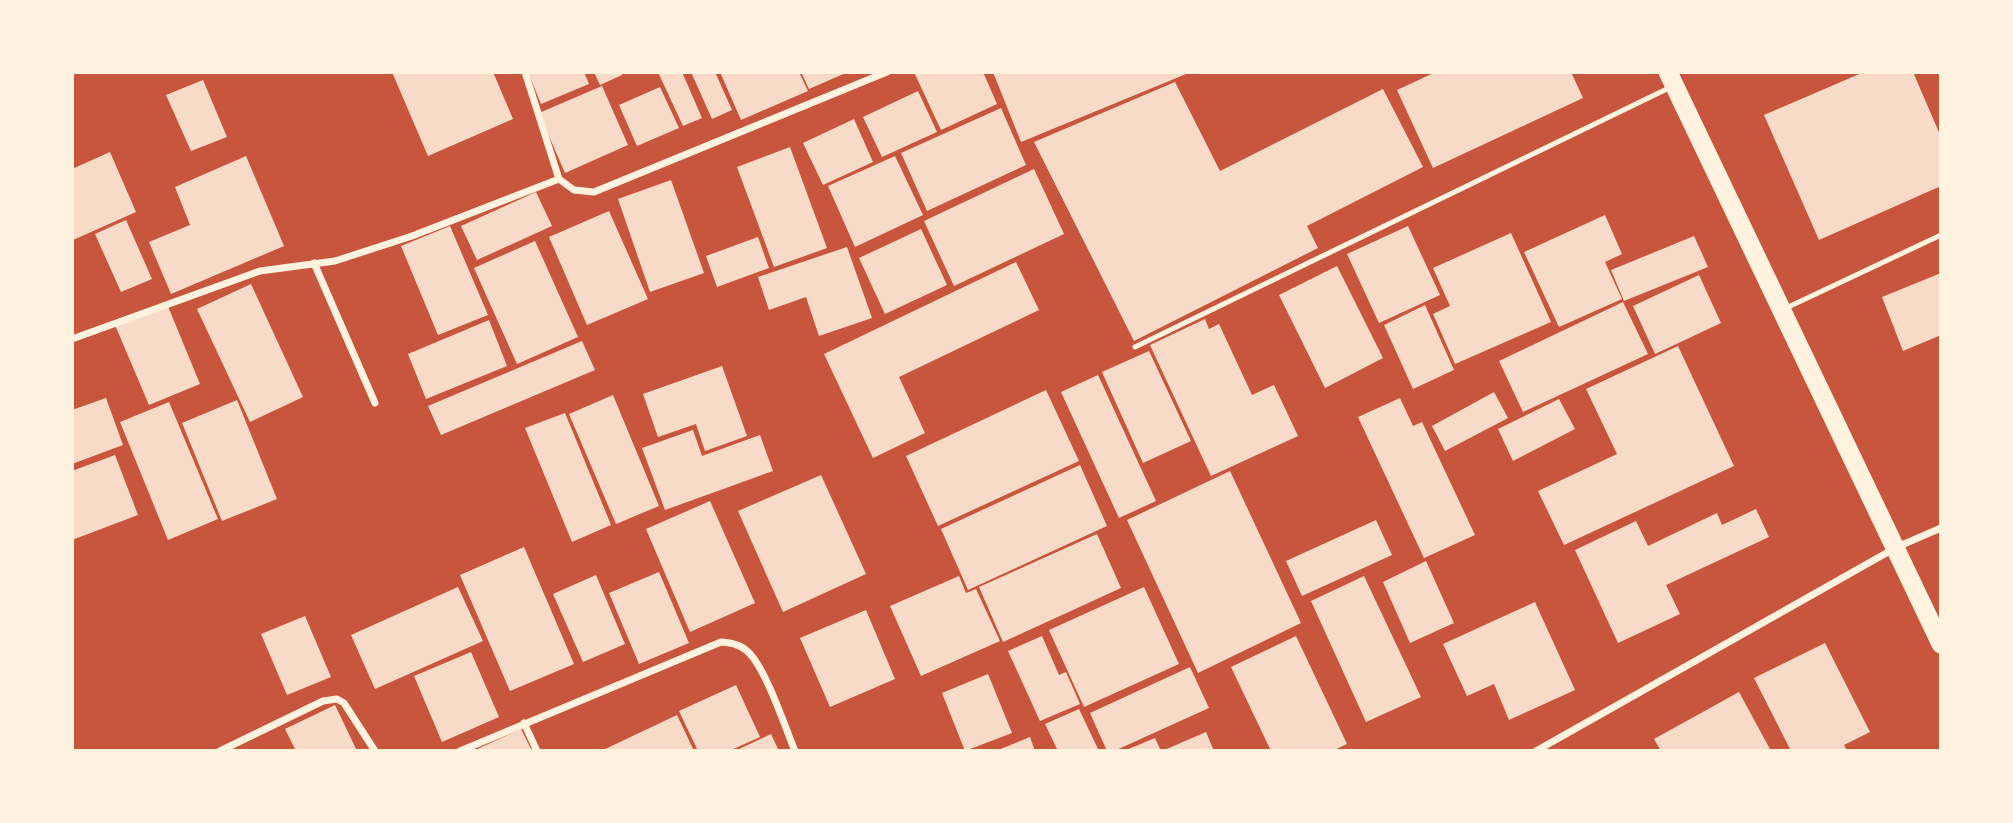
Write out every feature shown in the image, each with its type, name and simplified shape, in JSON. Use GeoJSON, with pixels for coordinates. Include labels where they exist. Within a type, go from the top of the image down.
{"type":"FeatureCollection","features":[{"type":"Feature","properties":{"kind":"highway"},"geometry":{"type":"LineString","coordinates":[[1671,79],[1897,547],[1941,644]]}},
{"type":"Feature","properties":{"kind":"street"},"geometry":{"type":"LineString","coordinates":[[525,72],[559,179],[574,190],[594,192],[887,72]]}},
{"type":"Feature","properties":{"kind":"street"},"geometry":{"type":"LineString","coordinates":[[72,339],[260,271],[335,261],[412,236],[559,179]]}},
{"type":"Feature","properties":{"kind":"street"},"geometry":{"type":"LineString","coordinates":[[314,263],[375,402]]}},
{"type":"Feature","properties":{"kind":"street"},"geometry":{"type":"LineString","coordinates":[[1536,751],[1897,547],[1941,528]]}},
{"type":"Feature","properties":{"kind":"street"},"geometry":{"type":"LineString","coordinates":[[460,751],[721,642],[736,644],[747,651],[757,664],[795,751]]}},
{"type":"Feature","properties":{"kind":"street"},"geometry":{"type":"LineString","coordinates":[[220,751],[323,701],[337,699],[344,703],[375,751]]}},
{"type":"Feature","properties":{"kind":"street"},"geometry":{"type":"LineString","coordinates":[[524,723],[537,751]]}},
{"type":"Feature","properties":{"kind":"lane"},"geometry":{"type":"LineString","coordinates":[[1135,347],[1671,79]]}},
{"type":"Feature","properties":{"kind":"lane"},"geometry":{"type":"LineString","coordinates":[[1781,310],[1941,235]]}},
{"type":"Feature","properties":{"kind":"building"},"geometry":{"type":"Polygon","coordinates":[[[392,72],[493,72],[513,119],[428,156],[392,72]]]}},
{"type":"Feature","properties":{"kind":"building"},"geometry":{"type":"Polygon","coordinates":[[[528,72],[584,72],[589,84],[541,104],[528,72]]]}},
{"type":"Feature","properties":{"kind":"building"},"geometry":{"type":"Polygon","coordinates":[[[594,72],[621,72],[622,75],[600,85],[594,72]]]}},
{"type":"Feature","properties":{"kind":"building"},"geometry":{"type":"Polygon","coordinates":[[[658,72],[682,72],[702,118],[683,126],[658,72]]]}},
{"type":"Feature","properties":{"kind":"building"},"geometry":{"type":"Polygon","coordinates":[[[691,72],[715,72],[732,110],[712,119],[691,72]]]}},
{"type":"Feature","properties":{"kind":"building"},"geometry":{"type":"Polygon","coordinates":[[[720,72],[799,72],[808,91],[741,120],[720,72]]]}},
{"type":"Feature","properties":{"kind":"building"},"geometry":{"type":"Polygon","coordinates":[[[801,72],[848,72],[809,89],[801,72]]]}},
{"type":"Feature","properties":{"kind":"building"},"geometry":{"type":"Polygon","coordinates":[[[914,72],[983,72],[997,104],[941,130],[914,72]]]}},
{"type":"Feature","properties":{"kind":"building"},"geometry":{"type":"Polygon","coordinates":[[[993,72],[1191,72],[1021,142],[993,72]]]}},
{"type":"Feature","properties":{"kind":"building"},"geometry":{"type":"Polygon","coordinates":[[[1436,72],[1571,72],[1583,98],[1433,168],[1397,90],[1436,72]]]}},
{"type":"Feature","properties":{"kind":"building"},"geometry":{"type":"Polygon","coordinates":[[[1864,72],[1913,72],[1941,137],[1941,186],[1819,240],[1764,115],[1864,72]]]}},
{"type":"Feature","properties":{"kind":"building"},"geometry":{"type":"Polygon","coordinates":[[[203,80],[227,137],[191,151],[166,95],[203,80]]]}},
{"type":"Feature","properties":{"kind":"building"},"geometry":{"type":"Polygon","coordinates":[[[1175,82],[1220,171],[1383,89],[1423,167],[1307,226],[1318,248],[1134,341],[1034,142],[1175,82]]]}},
{"type":"Feature","properties":{"kind":"building"},"geometry":{"type":"Polygon","coordinates":[[[602,86],[628,145],[565,173],[539,113],[602,86]]]}},
{"type":"Feature","properties":{"kind":"building"},"geometry":{"type":"Polygon","coordinates":[[[660,87],[679,128],[637,146],[619,105],[660,87]]]}},
{"type":"Feature","properties":{"kind":"building"},"geometry":{"type":"Polygon","coordinates":[[[918,91],[937,132],[882,157],[863,117],[918,91]]]}},
{"type":"Feature","properties":{"kind":"building"},"geometry":{"type":"Polygon","coordinates":[[[1001,108],[1026,165],[927,211],[901,153],[1001,108]]]}},
{"type":"Feature","properties":{"kind":"building"},"geometry":{"type":"Polygon","coordinates":[[[854,119],[873,162],[823,185],[803,143],[854,119]]]}},
{"type":"Feature","properties":{"kind":"building"},"geometry":{"type":"Polygon","coordinates":[[[790,147],[827,248],[774,267],[737,167],[790,147]]]}},
{"type":"Feature","properties":{"kind":"building"},"geometry":{"type":"Polygon","coordinates":[[[110,152],[136,212],[73,240],[72,169],[110,152]]]}},
{"type":"Feature","properties":{"kind":"building"},"geometry":{"type":"Polygon","coordinates":[[[246,156],[284,246],[171,294],[149,242],[190,225],[175,187],[246,156]]]}},
{"type":"Feature","properties":{"kind":"building"},"geometry":{"type":"Polygon","coordinates":[[[895,156],[923,215],[855,247],[828,186],[895,156]]]}},
{"type":"Feature","properties":{"kind":"building"},"geometry":{"type":"Polygon","coordinates":[[[1034,169],[1064,234],[954,286],[924,221],[1034,169]]]}},
{"type":"Feature","properties":{"kind":"building"},"geometry":{"type":"Polygon","coordinates":[[[671,180],[704,273],[650,292],[618,199],[671,180]]]}},
{"type":"Feature","properties":{"kind":"building"},"geometry":{"type":"Polygon","coordinates":[[[536,192],[552,226],[477,260],[461,226],[536,192]]]}},
{"type":"Feature","properties":{"kind":"building"},"geometry":{"type":"Polygon","coordinates":[[[609,211],[648,299],[587,325],[549,237],[609,211]]]}},
{"type":"Feature","properties":{"kind":"building"},"geometry":{"type":"Polygon","coordinates":[[[1605,215],[1622,254],[1605,262],[1622,299],[1559,327],[1524,252],[1605,215]]]}},
{"type":"Feature","properties":{"kind":"building"},"geometry":{"type":"Polygon","coordinates":[[[126,220],[152,279],[121,292],[95,234],[126,220]]]}},
{"type":"Feature","properties":{"kind":"building"},"geometry":{"type":"Polygon","coordinates":[[[450,226],[488,315],[438,335],[401,246],[450,226]]]}},
{"type":"Feature","properties":{"kind":"building"},"geometry":{"type":"Polygon","coordinates":[[[1408,226],[1440,295],[1379,323],[1347,254],[1408,226]]]}},
{"type":"Feature","properties":{"kind":"building"},"geometry":{"type":"Polygon","coordinates":[[[921,229],[947,285],[885,314],[859,258],[921,229]]]}},
{"type":"Feature","properties":{"kind":"building"},"geometry":{"type":"Polygon","coordinates":[[[1511,233],[1551,322],[1455,364],[1433,314],[1450,306],[1433,268],[1511,233]]]}},
{"type":"Feature","properties":{"kind":"building"},"geometry":{"type":"Polygon","coordinates":[[[1694,236],[1708,267],[1624,301],[1611,270],[1694,236]]]}},
{"type":"Feature","properties":{"kind":"building"},"geometry":{"type":"Polygon","coordinates":[[[758,237],[769,268],[717,287],[706,256],[758,237]]]}},
{"type":"Feature","properties":{"kind":"building"},"geometry":{"type":"Polygon","coordinates":[[[535,241],[578,337],[517,364],[474,268],[535,241]]]}},
{"type":"Feature","properties":{"kind":"building"},"geometry":{"type":"Polygon","coordinates":[[[847,247],[872,318],[819,336],[806,297],[769,310],[758,277],[847,247]]]}},
{"type":"Feature","properties":{"kind":"building"},"geometry":{"type":"Polygon","coordinates":[[[1016,262],[1039,310],[899,377],[925,433],[873,458],[824,354],[1016,262]]]}},
{"type":"Feature","properties":{"kind":"building"},"geometry":{"type":"Polygon","coordinates":[[[1337,266],[1383,358],[1325,388],[1279,295],[1337,266]]]}},
{"type":"Feature","properties":{"kind":"building"},"geometry":{"type":"Polygon","coordinates":[[[1941,273],[1941,335],[1903,351],[1882,297],[1941,273]]]}},
{"type":"Feature","properties":{"kind":"building"},"geometry":{"type":"Polygon","coordinates":[[[1699,275],[1721,323],[1655,354],[1633,306],[1699,275]]]}},
{"type":"Feature","properties":{"kind":"building"},"geometry":{"type":"Polygon","coordinates":[[[251,284],[303,397],[250,422],[197,309],[251,284]]]}},
{"type":"Feature","properties":{"kind":"building"},"geometry":{"type":"Polygon","coordinates":[[[1623,302],[1648,354],[1523,412],[1499,361],[1623,302]]]}},
{"type":"Feature","properties":{"kind":"building"},"geometry":{"type":"Polygon","coordinates":[[[167,304],[200,384],[149,405],[115,325],[167,304]]]}},
{"type":"Feature","properties":{"kind":"building"},"geometry":{"type":"Polygon","coordinates":[[[1425,305],[1454,370],[1413,389],[1384,325],[1425,305]]]}},
{"type":"Feature","properties":{"kind":"building"},"geometry":{"type":"Polygon","coordinates":[[[1205,319],[1209,329],[1219,324],[1252,395],[1274,385],[1298,436],[1211,476],[1150,345],[1205,319]]]}},
{"type":"Feature","properties":{"kind":"building"},"geometry":{"type":"Polygon","coordinates":[[[489,320],[507,366],[426,399],[408,354],[489,320]]]}},
{"type":"Feature","properties":{"kind":"building"},"geometry":{"type":"Polygon","coordinates":[[[582,341],[595,370],[441,435],[428,406],[582,341]]]}},
{"type":"Feature","properties":{"kind":"building"},"geometry":{"type":"Polygon","coordinates":[[[1678,346],[1734,466],[1564,545],[1538,491],[1617,454],[1586,389],[1678,346]]]}},
{"type":"Feature","properties":{"kind":"building"},"geometry":{"type":"Polygon","coordinates":[[[1149,351],[1191,441],[1143,463],[1102,372],[1149,351]]]}},
{"type":"Feature","properties":{"kind":"building"},"geometry":{"type":"Polygon","coordinates":[[[722,366],[747,436],[705,451],[696,424],[658,437],[643,394],[722,366]]]}},
{"type":"Feature","properties":{"kind":"building"},"geometry":{"type":"Polygon","coordinates":[[[1098,375],[1156,501],[1119,518],[1061,392],[1098,375]]]}},
{"type":"Feature","properties":{"kind":"building"},"geometry":{"type":"Polygon","coordinates":[[[1046,390],[1079,461],[938,526],[906,456],[1046,390]]]}},
{"type":"Feature","properties":{"kind":"building"},"geometry":{"type":"Polygon","coordinates":[[[1494,392],[1508,418],[1445,451],[1432,426],[1494,392]]]}},
{"type":"Feature","properties":{"kind":"building"},"geometry":{"type":"Polygon","coordinates":[[[613,395],[659,506],[616,524],[569,414],[613,395]]]}},
{"type":"Feature","properties":{"kind":"building"},"geometry":{"type":"Polygon","coordinates":[[[106,398],[123,445],[72,464],[72,410],[106,398]]]}},
{"type":"Feature","properties":{"kind":"building"},"geometry":{"type":"Polygon","coordinates":[[[1400,398],[1413,426],[1422,422],[1475,535],[1424,558],[1358,417],[1400,398]]]}},
{"type":"Feature","properties":{"kind":"building"},"geometry":{"type":"Polygon","coordinates":[[[1559,399],[1575,429],[1513,461],[1498,429],[1559,399]]]}},
{"type":"Feature","properties":{"kind":"building"},"geometry":{"type":"Polygon","coordinates":[[[237,400],[277,499],[222,521],[182,423],[237,400]]]}},
{"type":"Feature","properties":{"kind":"building"},"geometry":{"type":"Polygon","coordinates":[[[169,402],[218,519],[168,540],[120,422],[169,402]]]}},
{"type":"Feature","properties":{"kind":"building"},"geometry":{"type":"Polygon","coordinates":[[[565,413],[611,525],[572,542],[525,428],[565,413]]]}},
{"type":"Feature","properties":{"kind":"building"},"geometry":{"type":"Polygon","coordinates":[[[693,430],[702,456],[760,435],[773,471],[665,510],[642,448],[693,430]]]}},
{"type":"Feature","properties":{"kind":"building"},"geometry":{"type":"Polygon","coordinates":[[[115,455],[138,515],[72,540],[72,471],[115,455]]]}},
{"type":"Feature","properties":{"kind":"building"},"geometry":{"type":"Polygon","coordinates":[[[1080,465],[1107,526],[968,590],[941,529],[1080,465]]]}},
{"type":"Feature","properties":{"kind":"building"},"geometry":{"type":"Polygon","coordinates":[[[1230,471],[1301,623],[1198,673],[1127,520],[1230,471]]]}},
{"type":"Feature","properties":{"kind":"building"},"geometry":{"type":"Polygon","coordinates":[[[821,475],[866,574],[783,612],[738,511],[821,475]]]}},
{"type":"Feature","properties":{"kind":"building"},"geometry":{"type":"Polygon","coordinates":[[[710,501],[755,603],[690,632],[646,529],[710,501]]]}},
{"type":"Feature","properties":{"kind":"building"},"geometry":{"type":"Polygon","coordinates":[[[1756,509],[1769,537],[1666,585],[1680,614],[1618,643],[1575,550],[1636,521],[1648,546],[1717,513],[1722,525],[1756,509]]]}},
{"type":"Feature","properties":{"kind":"building"},"geometry":{"type":"Polygon","coordinates":[[[1376,520],[1392,555],[1302,596],[1286,561],[1376,520]]]}},
{"type":"Feature","properties":{"kind":"building"},"geometry":{"type":"Polygon","coordinates":[[[1097,534],[1121,588],[1003,642],[979,587],[1097,534]]]}},
{"type":"Feature","properties":{"kind":"building"},"geometry":{"type":"Polygon","coordinates":[[[524,547],[574,664],[510,691],[460,575],[524,547]]]}},
{"type":"Feature","properties":{"kind":"building"},"geometry":{"type":"Polygon","coordinates":[[[1426,561],[1454,623],[1410,643],[1383,582],[1426,561]]]}},
{"type":"Feature","properties":{"kind":"building"},"geometry":{"type":"Polygon","coordinates":[[[659,572],[689,643],[639,664],[609,593],[659,572]]]}},
{"type":"Feature","properties":{"kind":"building"},"geometry":{"type":"Polygon","coordinates":[[[596,575],[625,644],[583,662],[553,594],[596,575]]]}},
{"type":"Feature","properties":{"kind":"building"},"geometry":{"type":"Polygon","coordinates":[[[959,576],[966,593],[976,589],[1000,641],[921,676],[890,606],[959,576]]]}},
{"type":"Feature","properties":{"kind":"building"},"geometry":{"type":"Polygon","coordinates":[[[1364,576],[1421,697],[1366,722],[1311,601],[1364,576]]]}},
{"type":"Feature","properties":{"kind":"building"},"geometry":{"type":"Polygon","coordinates":[[[458,587],[483,641],[375,689],[351,635],[458,587]]]}},
{"type":"Feature","properties":{"kind":"building"},"geometry":{"type":"Polygon","coordinates":[[[1144,587],[1179,664],[1084,707],[1049,630],[1144,587]]]}},
{"type":"Feature","properties":{"kind":"building"},"geometry":{"type":"Polygon","coordinates":[[[1535,602],[1575,690],[1509,720],[1494,684],[1467,696],[1443,644],[1535,602]]]}},
{"type":"Feature","properties":{"kind":"building"},"geometry":{"type":"Polygon","coordinates":[[[866,610],[895,679],[830,707],[800,638],[866,610]]]}},
{"type":"Feature","properties":{"kind":"building"},"geometry":{"type":"Polygon","coordinates":[[[305,616],[331,677],[287,695],[261,634],[305,616]]]}},
{"type":"Feature","properties":{"kind":"building"},"geometry":{"type":"Polygon","coordinates":[[[1042,636],[1059,675],[1066,672],[1080,704],[1040,721],[1008,651],[1042,636]]]}},
{"type":"Feature","properties":{"kind":"building"},"geometry":{"type":"Polygon","coordinates":[[[1296,636],[1347,744],[1332,751],[1271,751],[1231,667],[1296,636]]]}},
{"type":"Feature","properties":{"kind":"building"},"geometry":{"type":"Polygon","coordinates":[[[1825,643],[1870,732],[1844,745],[1847,751],[1791,751],[1754,678],[1825,643]]]}},
{"type":"Feature","properties":{"kind":"building"},"geometry":{"type":"Polygon","coordinates":[[[471,652],[499,717],[442,742],[414,676],[471,652]]]}},
{"type":"Feature","properties":{"kind":"building"},"geometry":{"type":"Polygon","coordinates":[[[1190,667],[1209,708],[1114,751],[1107,751],[1090,713],[1190,667]]]}},
{"type":"Feature","properties":{"kind":"building"},"geometry":{"type":"Polygon","coordinates":[[[988,674],[1012,733],[965,751],[942,693],[988,674]]]}},
{"type":"Feature","properties":{"kind":"building"},"geometry":{"type":"Polygon","coordinates":[[[736,685],[760,737],[729,751],[698,751],[679,711],[736,685]]]}},
{"type":"Feature","properties":{"kind":"building"},"geometry":{"type":"Polygon","coordinates":[[[1739,692],[1771,751],[1661,751],[1654,739],[1739,692]]]}},
{"type":"Feature","properties":{"kind":"building"},"geometry":{"type":"Polygon","coordinates":[[[335,705],[357,751],[296,751],[285,729],[335,705]]]}},
{"type":"Feature","properties":{"kind":"building"},"geometry":{"type":"Polygon","coordinates":[[[1079,709],[1099,751],[1058,751],[1045,724],[1079,709]]]}},
{"type":"Feature","properties":{"kind":"building"},"geometry":{"type":"Polygon","coordinates":[[[677,715],[694,751],[601,751],[677,715]]]}},
{"type":"Feature","properties":{"kind":"building"},"geometry":{"type":"Polygon","coordinates":[[[521,729],[532,751],[473,751],[521,729]]]}},
{"type":"Feature","properties":{"kind":"building"},"geometry":{"type":"Polygon","coordinates":[[[1206,732],[1214,751],[1162,751],[1206,732]]]}},
{"type":"Feature","properties":{"kind":"building"},"geometry":{"type":"Polygon","coordinates":[[[771,734],[779,751],[735,751],[771,734]]]}},
{"type":"Feature","properties":{"kind":"building"},"geometry":{"type":"Polygon","coordinates":[[[1030,737],[1035,751],[996,751],[1030,737]]]}},
{"type":"Feature","properties":{"kind":"building"},"geometry":{"type":"Polygon","coordinates":[[[1155,738],[1161,751],[1124,751],[1155,738]]]}}]}
